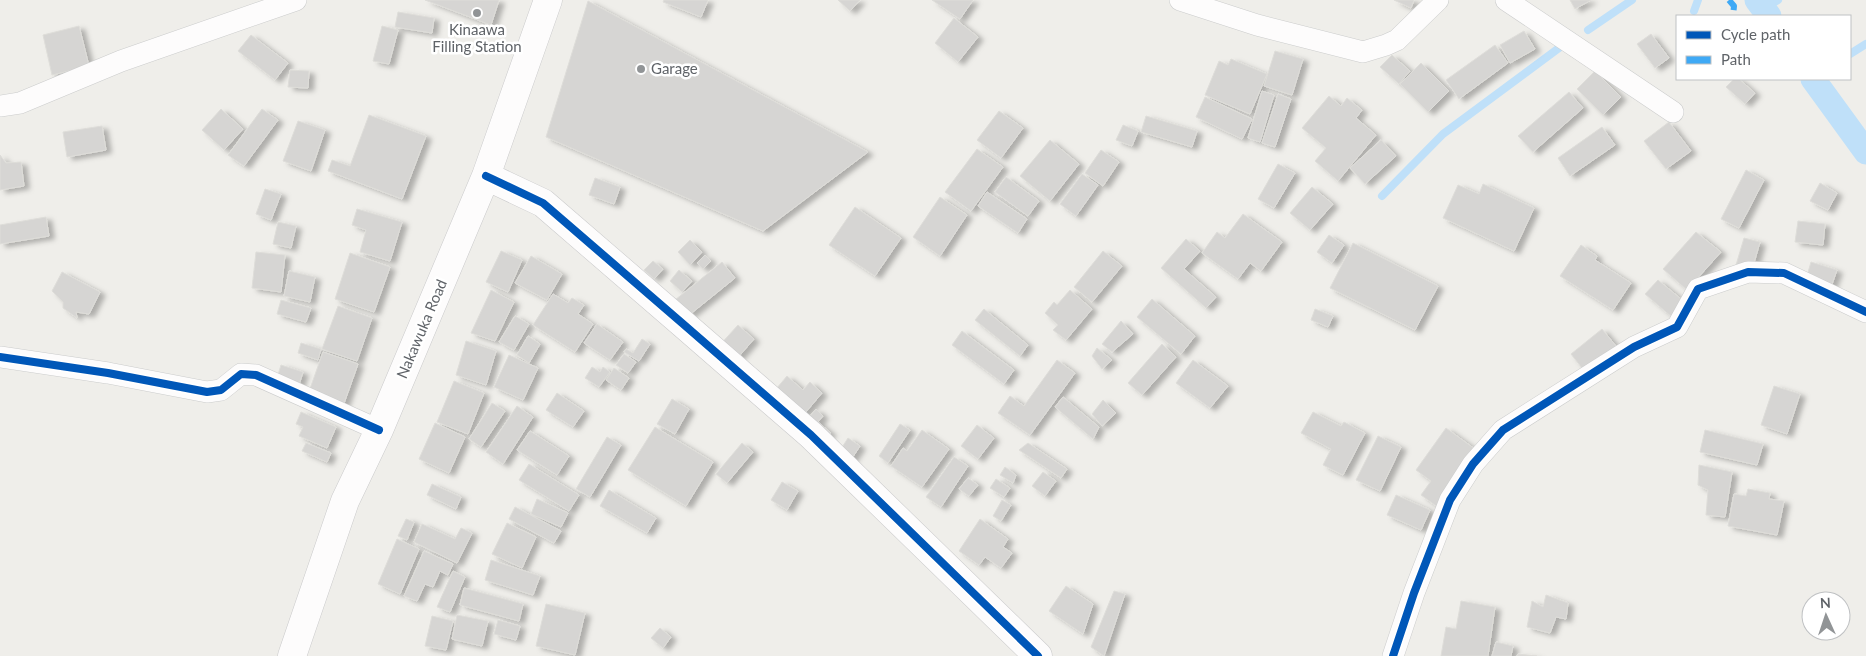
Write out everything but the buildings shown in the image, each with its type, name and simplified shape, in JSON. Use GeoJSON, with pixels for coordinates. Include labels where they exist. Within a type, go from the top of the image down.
{"type":"FeatureCollection","features":[{"type":"Feature","properties":{"kind":"street"},"geometry":{"type":"LineString","coordinates":[[0,106],[20,103],[121,61],[296,0]]}},
{"type":"Feature","properties":{"kind":"street","name":"Nakawuka Road"},"geometry":{"type":"LineString","coordinates":[[292,656],[345,501],[379,430],[486,176],[548,0]]}},
{"type":"Feature","properties":{"kind":"street"},"geometry":{"type":"LineString","coordinates":[[1180,0],[1257,25],[1363,52],[1386,46],[1397,40],[1438,0]]}},
{"type":"Feature","properties":{"kind":"street"},"geometry":{"type":"LineString","coordinates":[[1506,0],[1673,112]]}},
{"type":"Feature","properties":{"kind":"street"},"geometry":{"type":"LineString","coordinates":[[486,176],[543,203],[718,354],[811,435],[1038,656]]}},
{"type":"Feature","properties":{"kind":"street"},"geometry":{"type":"LineString","coordinates":[[1393,656],[1414,592],[1450,500],[1473,464],[1503,430],[1634,347],[1677,327],[1698,289],[1748,272],[1784,273],[1866,312]]}},
{"type":"Feature","properties":{"kind":"street"},"geometry":{"type":"LineString","coordinates":[[0,357],[108,373],[207,392],[221,390],[241,374],[256,375],[379,430]]}},
{"type":"Feature","properties":{"kind":"waterway"},"geometry":{"type":"LineString","coordinates":[[1588,30],[1632,0]]}},
{"type":"Feature","properties":{"kind":"waterway"},"geometry":{"type":"LineString","coordinates":[[1694,11],[1698,0]]}},
{"type":"Feature","properties":{"kind":"waterway"},"geometry":{"type":"LineString","coordinates":[[1757,0],[1768,15]]}},
{"type":"Feature","properties":{"kind":"waterway"},"geometry":{"type":"LineString","coordinates":[[1763,9],[1778,0]]}},
{"type":"Feature","properties":{"kind":"waterway"},"geometry":{"type":"LineString","coordinates":[[1851,53],[1866,44]]}},
{"type":"Feature","properties":{"kind":"waterway"},"geometry":{"type":"LineString","coordinates":[[1382,196],[1443,134],[1563,45]]}},
{"type":"Feature","properties":{"kind":"waterway"},"geometry":{"type":"LineString","coordinates":[[1814,80],[1866,152]]}},
{"type":"Feature","properties":{"kind":"marked path"},"geometry":{"type":"LineString","coordinates":[[1729,0],[1734,6],[1733,15]]}},
{"type":"Feature","properties":{"kind":"cycle path"},"geometry":{"type":"LineString","coordinates":[[486,176],[543,203],[811,435],[1038,656]]}},
{"type":"Feature","properties":{"kind":"cycle path"},"geometry":{"type":"LineString","coordinates":[[1393,656],[1414,593],[1450,500],[1473,464],[1503,430],[1634,347],[1677,327],[1698,289],[1748,272],[1784,273],[1866,312]]}},
{"type":"Feature","properties":{"kind":"cycle path"},"geometry":{"type":"LineString","coordinates":[[0,357],[108,373],[207,392],[221,390],[241,374],[256,375],[379,430]]}},
{"type":"Feature","properties":{"kind":"place","name":"Kinaawa Filling Station"},"geometry":{"type":"Point","coordinates":[477,13]}},
{"type":"Feature","properties":{"kind":"place","name":"Garage"},"geometry":{"type":"Point","coordinates":[641,69]}}]}
